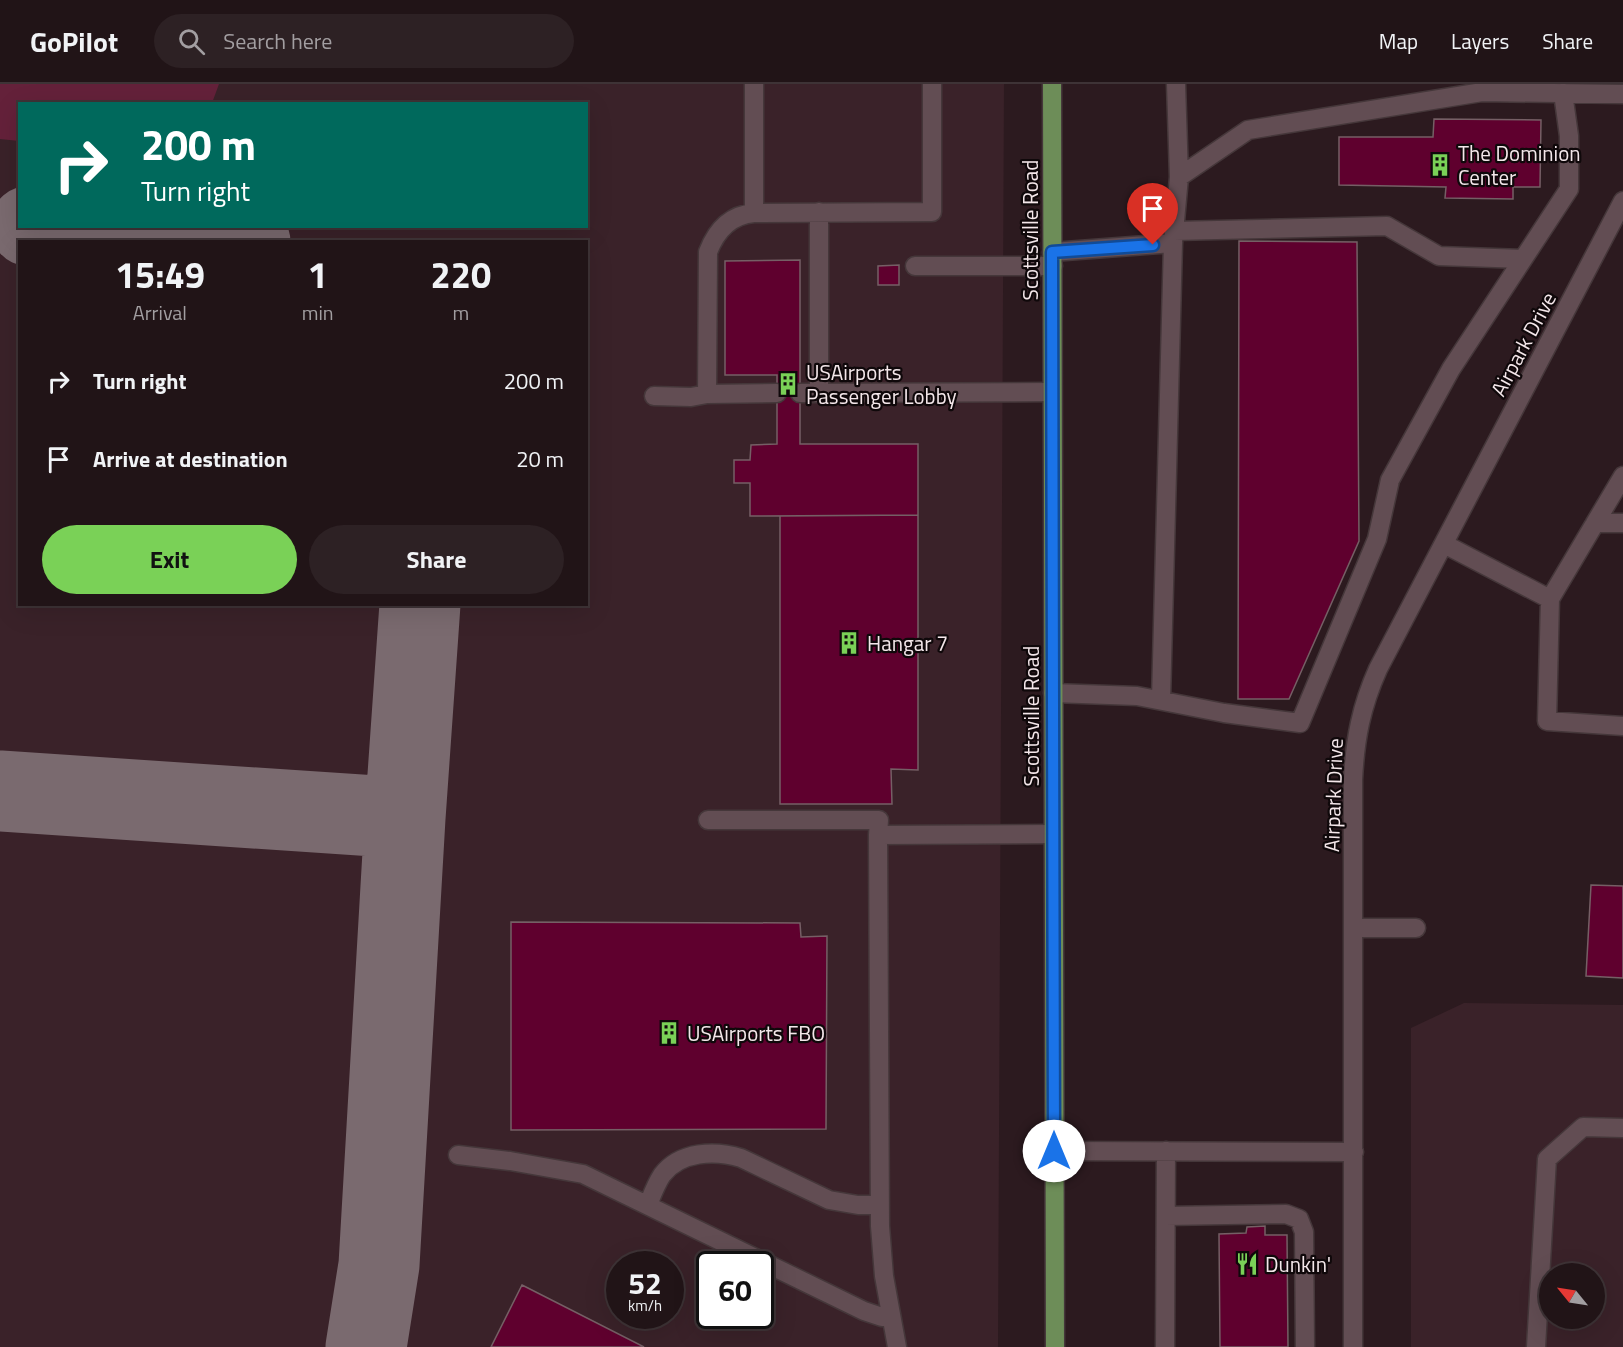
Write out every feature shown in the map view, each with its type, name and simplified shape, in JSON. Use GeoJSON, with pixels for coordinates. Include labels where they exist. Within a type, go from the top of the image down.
{"type":"FeatureCollection","features":[{"type":"Feature","properties":{"kind":"main road","name":"Scottsville Road"},"geometry":{"type":"LineString","coordinates":[[1052,84],[1055,1347]]}},
{"type":"Feature","properties":{"kind":"street"},"geometry":{"type":"LineString","coordinates":[[754,84],[754,213]]}},
{"type":"Feature","properties":{"kind":"street"},"geometry":{"type":"LineString","coordinates":[[708,394],[708,252],[715,236],[726,224],[739,216],[754,213],[932,212],[932,84]]}},
{"type":"Feature","properties":{"kind":"street"},"geometry":{"type":"LineString","coordinates":[[1161,700],[1173,237],[1179,177],[1176,84]]}},
{"type":"Feature","properties":{"kind":"street"},"geometry":{"type":"LineString","coordinates":[[1179,177],[1248,130],[1482,92],[1523,88],[1563,93],[1623,94]]}},
{"type":"Feature","properties":{"kind":"street"},"geometry":{"type":"LineString","coordinates":[[1053,693],[1137,696],[1224,713],[1299,723],[1377,539],[1390,480],[1451,369],[1569,189],[1569,136],[1563,93]]}},
{"type":"Feature","properties":{"kind":"street","name":"Airpark Drive"},"geometry":{"type":"LineString","coordinates":[[1353,1347],[1353,780],[1354,755],[1362,710],[1378,669],[1623,201]]}},
{"type":"Feature","properties":{"kind":"street"},"geometry":{"type":"LineString","coordinates":[[819,212],[819,393]]}},
{"type":"Feature","properties":{"kind":"street"},"geometry":{"type":"LineString","coordinates":[[915,266],[1052,259],[1173,237],[1387,226],[1439,256],[1523,259]]}},
{"type":"Feature","properties":{"kind":"street"},"geometry":{"type":"LineString","coordinates":[[800,393],[1052,392]]}},
{"type":"Feature","properties":{"kind":"street"},"geometry":{"type":"LineString","coordinates":[[654,396],[691,397],[708,394],[777,393]]}},
{"type":"Feature","properties":{"kind":"street"},"geometry":{"type":"LineString","coordinates":[[1623,476],[1550,599],[1546,721],[1623,726]]}},
{"type":"Feature","properties":{"kind":"street"},"geometry":{"type":"LineString","coordinates":[[1595,523],[1623,523]]}},
{"type":"Feature","properties":{"kind":"street"},"geometry":{"type":"LineString","coordinates":[[1444,544],[1550,599]]}},
{"type":"Feature","properties":{"kind":"street"},"geometry":{"type":"LineString","coordinates":[[708,820],[879,820],[879,1205],[884,1276],[897,1347]]}},
{"type":"Feature","properties":{"kind":"street"},"geometry":{"type":"LineString","coordinates":[[878,835],[1053,834]]}},
{"type":"Feature","properties":{"kind":"street"},"geometry":{"type":"LineString","coordinates":[[1354,928],[1416,928]]}},
{"type":"Feature","properties":{"kind":"street"},"geometry":{"type":"LineString","coordinates":[[1536,1347],[1547,1159],[1583,1126],[1623,1128]]}},
{"type":"Feature","properties":{"kind":"street"},"geometry":{"type":"LineString","coordinates":[[1054,1151],[1354,1152]]}},
{"type":"Feature","properties":{"kind":"street"},"geometry":{"type":"LineString","coordinates":[[1165,1347],[1166,1151]]}},
{"type":"Feature","properties":{"kind":"street"},"geometry":{"type":"LineString","coordinates":[[648,1205],[663,1174],[672,1165],[697,1155],[729,1154],[751,1162],[829,1200],[858,1205],[879,1205]]}},
{"type":"Feature","properties":{"kind":"street"},"geometry":{"type":"LineString","coordinates":[[458,1155],[570,1170],[595,1179],[864,1311],[873,1315],[891,1317]]}},
{"type":"Feature","properties":{"kind":"street"},"geometry":{"type":"LineString","coordinates":[[1166,1215],[1286,1214],[1299,1219],[1304,1232],[1305,1347]]}},
{"type":"Feature","properties":{"kind":"shaded area"},"geometry":{"type":"Polygon","coordinates":[[[0,84],[1004,84],[998,1347],[0,1347],[0,84]]]}},
{"type":"Feature","properties":{"kind":"shaded area"},"geometry":{"type":"Polygon","coordinates":[[[0,84],[219,84],[212,102],[18,102],[18,141],[0,139],[0,84]]]}},
{"type":"Feature","properties":{"kind":"shaded area"},"geometry":{"type":"Polygon","coordinates":[[[1464,1003],[1623,1005],[1623,1347],[1411,1347],[1411,1028],[1464,1003]]]}},
{"type":"Feature","properties":{"kind":"building","name":"The Dominion Center"},"geometry":{"type":"Polygon","coordinates":[[[1434,119],[1541,120],[1540,187],[1513,187],[1513,199],[1445,198],[1446,187],[1339,185],[1339,137],[1433,137],[1434,119]]]}},
{"type":"Feature","properties":{"kind":"building"},"geometry":{"type":"Polygon","coordinates":[[[1239,241],[1357,242],[1359,541],[1289,699],[1238,699],[1239,241]]]}},
{"type":"Feature","properties":{"kind":"building","name":"USAirports Passenger Lobby"},"geometry":{"type":"Polygon","coordinates":[[[800,260],[800,444],[918,444],[918,515],[750,516],[750,483],[734,483],[734,460],[750,460],[751,445],[777,444],[777,375],[725,375],[725,261],[800,260]]]}},
{"type":"Feature","properties":{"kind":"building"},"geometry":{"type":"Polygon","coordinates":[[[899,265],[899,285],[878,285],[878,266],[899,265]]]}},
{"type":"Feature","properties":{"kind":"building","name":"Hangar 7"},"geometry":{"type":"Polygon","coordinates":[[[918,515],[918,770],[891,769],[892,804],[780,804],[780,516],[918,515]]]}},
{"type":"Feature","properties":{"kind":"building"},"geometry":{"type":"Polygon","coordinates":[[[1591,885],[1623,886],[1623,978],[1586,976],[1591,885]]]}},
{"type":"Feature","properties":{"kind":"building","name":"USAirports FBO"},"geometry":{"type":"Polygon","coordinates":[[[511,922],[800,923],[801,937],[827,936],[826,1129],[511,1130],[511,922]]]}},
{"type":"Feature","properties":{"kind":"building"},"geometry":{"type":"Polygon","coordinates":[[[1265,1226],[1265,1235],[1287,1235],[1288,1347],[1220,1347],[1219,1234],[1246,1233],[1247,1227],[1265,1226]]]}},
{"type":"Feature","properties":{"kind":"building"},"geometry":{"type":"Polygon","coordinates":[[[522,1285],[644,1347],[491,1347],[522,1285]]]}},
{"type":"Feature","properties":{"kind":"taxiway"},"geometry":{"type":"LineString","coordinates":[[58,228],[222,240]]}},
{"type":"Feature","properties":{"kind":"taxiway"},"geometry":{"type":"LineString","coordinates":[[366,1347],[379,1265],[420,606]]}},
{"type":"Feature","properties":{"kind":"taxiway"},"geometry":{"type":"LineString","coordinates":[[0,791],[405,818]]}},
{"type":"Feature","properties":{"kind":"place","name":"The Dominion Center"},"geometry":{"type":"Point","coordinates":[1440,165]}},
{"type":"Feature","properties":{"kind":"place","name":"USAirports Passenger Lobby"},"geometry":{"type":"Point","coordinates":[788,384]}},
{"type":"Feature","properties":{"kind":"place","name":"Hangar 7"},"geometry":{"type":"Point","coordinates":[849,643]}},
{"type":"Feature","properties":{"kind":"place","name":"USAirports FBO"},"geometry":{"type":"Point","coordinates":[669,1033]}},
{"type":"Feature","properties":{"kind":"place","name":"Dunkin'"},"geometry":{"type":"Point","coordinates":[1247,1264]}},
{"type":"Feature","properties":{"kind":"route"},"geometry":{"type":"LineString","coordinates":[[1054,1151],[1052,252],[1153,245]]}}]}
